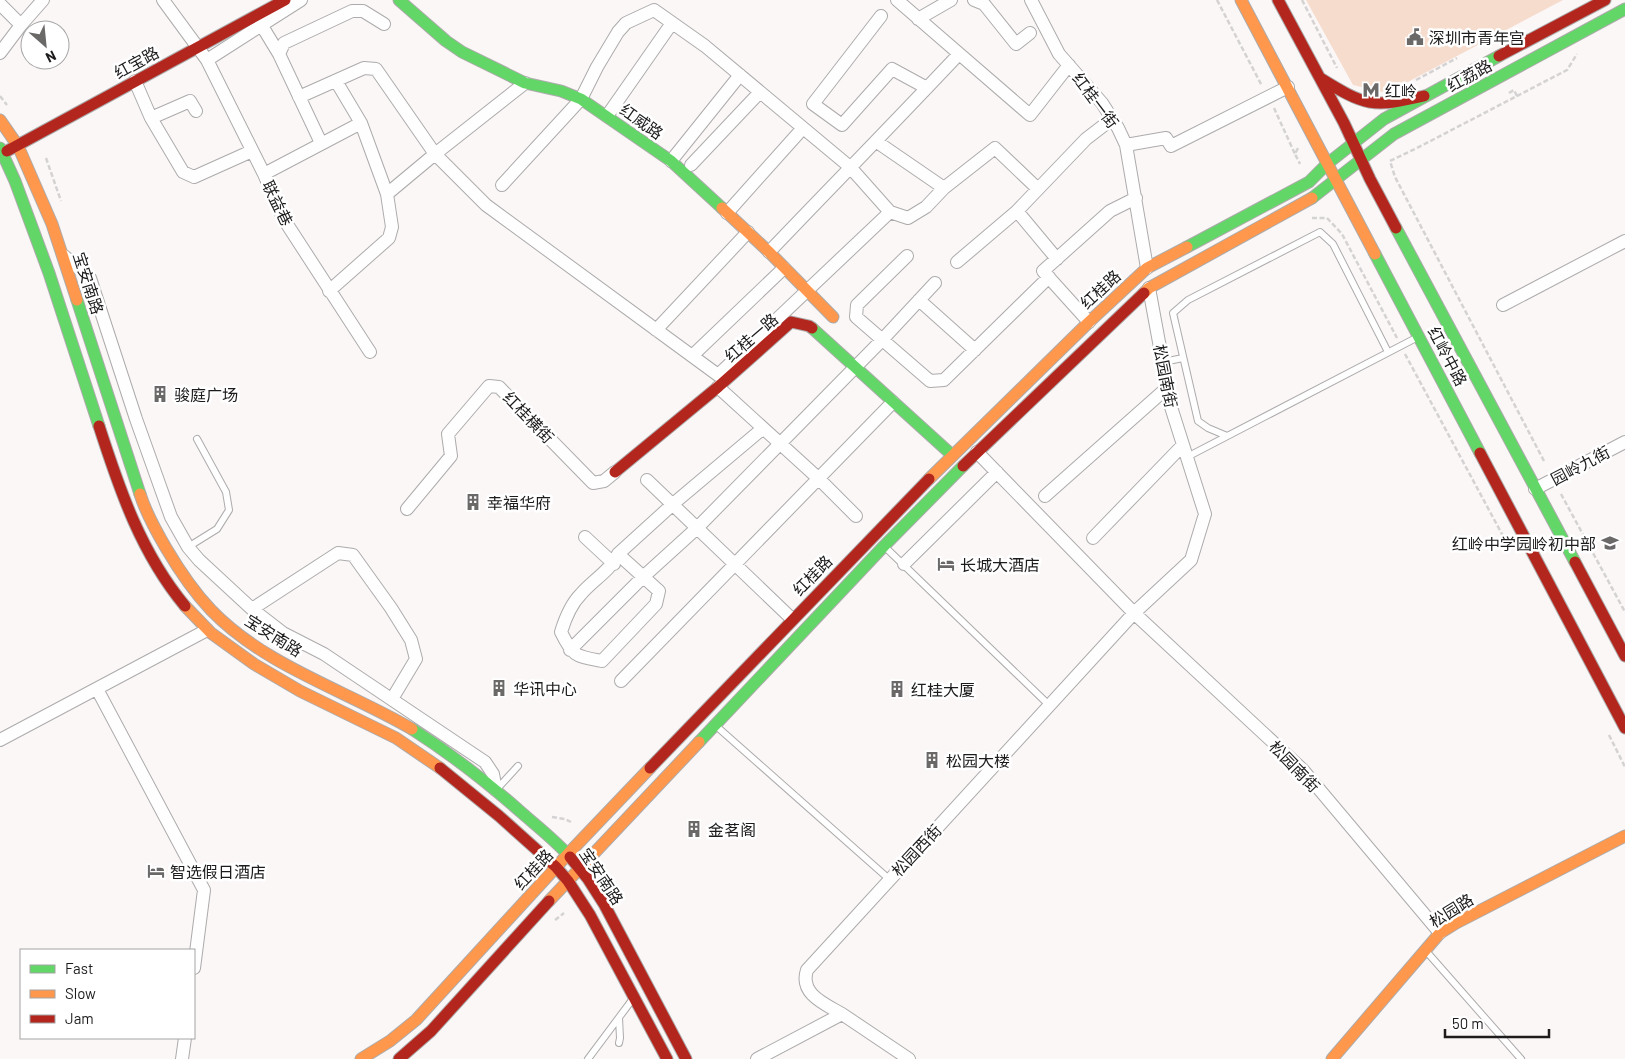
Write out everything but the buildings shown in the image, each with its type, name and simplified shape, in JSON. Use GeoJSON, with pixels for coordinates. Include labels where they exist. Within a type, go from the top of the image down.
{"type":"FeatureCollection","features":[{"type":"Feature","properties":{"kind":"main road","name":"红宝路"},"geometry":{"type":"LineString","coordinates":[[2,151],[18,146],[285,0]]}},
{"type":"Feature","properties":{"kind":"main road","name":"红威路"},"geometry":{"type":"LineString","coordinates":[[399,0],[446,41],[462,52],[525,82],[561,91],[581,100],[607,116],[671,162],[769,252],[833,317]]}},
{"type":"Feature","properties":{"kind":"main road","name":"红岭中路"},"geometry":{"type":"LineString","coordinates":[[1241,0],[1625,728]]}},
{"type":"Feature","properties":{"kind":"main road","name":"红岭中路"},"geometry":{"type":"LineString","coordinates":[[1278,0],[1319,76],[1360,160],[1625,656]]}},
{"type":"Feature","properties":{"kind":"main road","name":"红荔路"},"geometry":{"type":"LineString","coordinates":[[1328,164],[1384,119],[1605,0]]}},
{"type":"Feature","properties":{"kind":"main road","name":"红荔路"},"geometry":{"type":"LineString","coordinates":[[1336,180],[1394,134],[1625,9]]}},
{"type":"Feature","properties":{"kind":"main road"},"geometry":{"type":"LineString","coordinates":[[1319,76],[1352,97],[1369,103],[1395,103],[1424,96]]}},
{"type":"Feature","properties":{"kind":"main road","name":"宝安南路"},"geometry":{"type":"LineString","coordinates":[[0,120],[18,146],[52,224],[142,500],[166,550],[191,586],[229,626],[288,665],[394,719],[458,760],[496,790],[568,854],[580,867],[604,904],[686,1059]]}},
{"type":"Feature","properties":{"kind":"main road","name":"宝安南路"},"geometry":{"type":"LineString","coordinates":[[2,151],[42,250],[108,454],[136,532],[174,593],[207,630],[249,663],[394,737],[425,757],[450,775],[556,867],[568,880],[590,915],[667,1059]]}},
{"type":"Feature","properties":{"kind":"main road","name":"红桂路"},"geometry":{"type":"LineString","coordinates":[[361,1059],[374,1053],[394,1039],[416,1020],[568,854],[792,619],[952,456],[1147,268],[1309,182],[1328,164]]}},
{"type":"Feature","properties":{"kind":"main road","name":"红桂路"},"geometry":{"type":"LineString","coordinates":[[399,1059],[436,1025],[580,867],[884,546],[977,452],[1149,288],[1315,196],[1336,180]]}},
{"type":"Feature","properties":{"kind":"main road","name":"红桂一路"},"geometry":{"type":"LineString","coordinates":[[616,472],[718,387],[791,322],[809,326],[952,456]]}},
{"type":"Feature","properties":{"kind":"main road","name":"松园路"},"geometry":{"type":"LineString","coordinates":[[1332,1059],[1440,933],[1625,836]]}},
{"type":"Feature","properties":{"kind":"street"},"geometry":{"type":"LineString","coordinates":[[25,20],[43,0]]}},
{"type":"Feature","properties":{"kind":"street","name":"联益巷"},"geometry":{"type":"LineString","coordinates":[[163,0],[207,60],[284,218],[370,352]]}},
{"type":"Feature","properties":{"kind":"street"},"geometry":{"type":"LineString","coordinates":[[207,60],[301,0]]}},
{"type":"Feature","properties":{"kind":"street"},"geometry":{"type":"LineString","coordinates":[[898,0],[1030,115],[1069,65]]}},
{"type":"Feature","properties":{"kind":"street"},"geometry":{"type":"LineString","coordinates":[[918,19],[951,0]]}},
{"type":"Feature","properties":{"kind":"street","name":"红桂一街"},"geometry":{"type":"LineString","coordinates":[[1031,0],[1060,54],[1102,103],[1126,145],[1147,268]]}},
{"type":"Feature","properties":{"kind":"street"},"geometry":{"type":"LineString","coordinates":[[983,2],[1016,44],[1030,33]]}},
{"type":"Feature","properties":{"kind":"street"},"geometry":{"type":"LineString","coordinates":[[0,4],[20,24]]}},
{"type":"Feature","properties":{"kind":"street"},"geometry":{"type":"LineString","coordinates":[[502,185],[581,100],[597,67],[618,32],[626,23],[654,10],[688,33],[850,167],[890,212],[908,218],[926,208],[944,188],[995,148],[1038,189]]}},
{"type":"Feature","properties":{"kind":"street"},"geometry":{"type":"LineString","coordinates":[[279,54],[284,43],[352,11],[363,11],[384,24]]}},
{"type":"Feature","properties":{"kind":"street"},"geometry":{"type":"LineString","coordinates":[[881,16],[813,104],[842,125],[892,69],[927,88]]}},
{"type":"Feature","properties":{"kind":"street"},"geometry":{"type":"LineString","coordinates":[[607,116],[672,23]]}},
{"type":"Feature","properties":{"kind":"street"},"geometry":{"type":"LineString","coordinates":[[0,53],[20,26]]}},
{"type":"Feature","properties":{"kind":"street"},"geometry":{"type":"LineString","coordinates":[[262,26],[279,54],[321,143]]}},
{"type":"Feature","properties":{"kind":"street"},"geometry":{"type":"LineString","coordinates":[[769,252],[850,167],[877,142],[959,54]]}},
{"type":"Feature","properties":{"kind":"street"},"geometry":{"type":"LineString","coordinates":[[299,97],[364,68],[376,69],[435,154],[486,204],[718,375],[890,212]]}},
{"type":"Feature","properties":{"kind":"street"},"geometry":{"type":"LineString","coordinates":[[671,162],[740,75]]}},
{"type":"Feature","properties":{"kind":"street"},"geometry":{"type":"LineString","coordinates":[[135,81],[151,118],[183,172],[194,177],[252,151]]}},
{"type":"Feature","properties":{"kind":"street"},"geometry":{"type":"LineString","coordinates":[[329,290],[389,238],[392,227],[386,194],[361,123],[336,81]]}},
{"type":"Feature","properties":{"kind":"street"},"geometry":{"type":"LineString","coordinates":[[386,194],[525,82]]}},
{"type":"Feature","properties":{"kind":"street"},"geometry":{"type":"LineString","coordinates":[[1126,145],[1166,138],[1171,146],[1288,87]]}},
{"type":"Feature","properties":{"kind":"street"},"geometry":{"type":"LineString","coordinates":[[691,165],[760,92]]}},
{"type":"Feature","properties":{"kind":"street"},"geometry":{"type":"LineString","coordinates":[[151,118],[190,101],[196,111]]}},
{"type":"Feature","properties":{"kind":"street"},"geometry":{"type":"LineString","coordinates":[[957,262],[1017,211],[1086,139],[1112,119]]}},
{"type":"Feature","properties":{"kind":"street"},"geometry":{"type":"LineString","coordinates":[[264,174],[361,123]]}},
{"type":"Feature","properties":{"kind":"street"},"geometry":{"type":"LineString","coordinates":[[727,213],[803,128]]}},
{"type":"Feature","properties":{"kind":"street"},"geometry":{"type":"LineString","coordinates":[[877,142],[944,188]]}},
{"type":"Feature","properties":{"kind":"street"},"geometry":{"type":"LineString","coordinates":[[1089,322],[1043,271],[1110,211],[1136,198]]}},
{"type":"Feature","properties":{"kind":"street"},"geometry":{"type":"LineString","coordinates":[[1017,211],[1057,259]]}},
{"type":"Feature","properties":{"kind":"street"},"geometry":{"type":"LineString","coordinates":[[656,330],[748,232]]}},
{"type":"Feature","properties":{"kind":"street"},"geometry":{"type":"LineString","coordinates":[[1503,305],[1625,240]]}},
{"type":"Feature","properties":{"kind":"street"},"geometry":{"type":"LineString","coordinates":[[63,255],[90,278],[171,517],[188,547],[199,560],[252,609],[283,633],[324,654],[485,762],[493,774],[496,790]]}},
{"type":"Feature","properties":{"kind":"street"},"geometry":{"type":"LineString","coordinates":[[907,256],[857,306],[856,317],[930,380],[944,380],[1049,277]]}},
{"type":"Feature","properties":{"kind":"street"},"geometry":{"type":"LineString","coordinates":[[692,356],[784,268]]}},
{"type":"Feature","properties":{"kind":"street"},"geometry":{"type":"LineString","coordinates":[[570,650],[643,577],[697,528],[882,340],[935,283]]}},
{"type":"Feature","properties":{"kind":"street","name":"松园南街"},"geometry":{"type":"LineString","coordinates":[[1134,613],[1191,560],[1205,514],[1171,407],[1149,288]]}},
{"type":"Feature","properties":{"kind":"street"},"geometry":{"type":"LineString","coordinates":[[920,300],[975,350]]}},
{"type":"Feature","properties":{"kind":"street","name":"红桂横街"},"geometry":{"type":"LineString","coordinates":[[406,509],[451,456],[448,434],[489,386],[499,387],[593,483],[604,482],[616,472]]}},
{"type":"Feature","properties":{"kind":"street"},"geometry":{"type":"LineString","coordinates":[[718,387],[818,478],[856,516]]}},
{"type":"Feature","properties":{"kind":"street"},"geometry":{"type":"LineString","coordinates":[[1045,496],[1168,387]]}},
{"type":"Feature","properties":{"kind":"street"},"geometry":{"type":"LineString","coordinates":[[621,681],[893,402]]}},
{"type":"Feature","properties":{"kind":"street"},"geometry":{"type":"LineString","coordinates":[[585,537],[616,559],[643,577],[658,591],[656,604],[602,661],[582,657],[570,650],[562,632],[565,619],[579,595],[616,559],[673,504],[762,428]]}},
{"type":"Feature","properties":{"kind":"street","name":"园岭九街"},"geometry":{"type":"LineString","coordinates":[[1535,489],[1625,442]]}},
{"type":"Feature","properties":{"kind":"street"},"geometry":{"type":"LineString","coordinates":[[1092,538],[1185,451]]}},
{"type":"Feature","properties":{"kind":"street","name":"松园南街"},"geometry":{"type":"LineString","coordinates":[[977,452],[1134,613],[1303,770],[1440,933]]}},
{"type":"Feature","properties":{"kind":"street"},"geometry":{"type":"LineString","coordinates":[[904,564],[996,472]]}},
{"type":"Feature","properties":{"kind":"street"},"geometry":{"type":"LineString","coordinates":[[647,480],[792,619]]}},
{"type":"Feature","properties":{"kind":"street"},"geometry":{"type":"LineString","coordinates":[[166,550],[199,560]]}},
{"type":"Feature","properties":{"kind":"street"},"geometry":{"type":"LineString","coordinates":[[252,609],[338,553],[353,555],[391,608],[411,640],[416,659],[392,699]]}},
{"type":"Feature","properties":{"kind":"street","name":"松园西街"},"geometry":{"type":"LineString","coordinates":[[909,1059],[812,995],[805,984],[807,970],[1134,613]]}},
{"type":"Feature","properties":{"kind":"street"},"geometry":{"type":"LineString","coordinates":[[0,740],[207,630]]}},
{"type":"Feature","properties":{"kind":"street"},"geometry":{"type":"LineString","coordinates":[[96,689],[204,890],[195,960]]}},
{"type":"Feature","properties":{"kind":"street"},"geometry":{"type":"LineString","coordinates":[[758,1059],[842,1014]]}},
{"type":"Feature","properties":{"kind":"street"},"geometry":{"type":"LineString","coordinates":[[182,1059],[185,1039]]}},
{"type":"Feature","properties":{"kind":"lane"},"geometry":{"type":"LineString","coordinates":[[1227,436],[1208,428],[1198,421],[1173,313],[1188,300],[1320,232],[1333,244],[1388,352]]}},
{"type":"Feature","properties":{"kind":"lane"},"geometry":{"type":"LineString","coordinates":[[1185,451],[1227,436],[1419,336]]}},
{"type":"Feature","properties":{"kind":"lane"},"geometry":{"type":"LineString","coordinates":[[1163,362],[1183,358]]}},
{"type":"Feature","properties":{"kind":"lane"},"geometry":{"type":"LineString","coordinates":[[188,547],[217,529],[229,510],[226,492],[198,439]]}},
{"type":"Feature","properties":{"kind":"lane"},"geometry":{"type":"LineString","coordinates":[[884,546],[1049,705]]}},
{"type":"Feature","properties":{"kind":"lane"},"geometry":{"type":"LineString","coordinates":[[714,725],[890,879]]}},
{"type":"Feature","properties":{"kind":"lane"},"geometry":{"type":"LineString","coordinates":[[496,790],[518,766]]}},
{"type":"Feature","properties":{"kind":"lane"},"geometry":{"type":"LineString","coordinates":[[1425,950],[1521,1059]]}},
{"type":"Feature","properties":{"kind":"lane"},"geometry":{"type":"LineString","coordinates":[[588,1059],[634,997]]}},
{"type":"Feature","properties":{"kind":"lane"},"geometry":{"type":"LineString","coordinates":[[618,1018],[619,1043]]}},
{"type":"Feature","properties":{"kind":"path"},"geometry":{"type":"LineString","coordinates":[[1217,0],[1263,87]]}},
{"type":"Feature","properties":{"kind":"path"},"geometry":{"type":"LineString","coordinates":[[1302,0],[1337,68]]}},
{"type":"Feature","properties":{"kind":"path"},"geometry":{"type":"LineString","coordinates":[[1544,461],[1395,177],[1390,161],[1567,70],[1580,50]]}},
{"type":"Feature","properties":{"kind":"path"},"geometry":{"type":"LineString","coordinates":[[1508,93],[1514,90],[1517,96]]}},
{"type":"Feature","properties":{"kind":"path"},"geometry":{"type":"LineString","coordinates":[[1272,105],[1300,164]]}},
{"type":"Feature","properties":{"kind":"path"},"geometry":{"type":"LineString","coordinates":[[1295,154],[1298,148]]}},
{"type":"Feature","properties":{"kind":"path"},"geometry":{"type":"LineString","coordinates":[[1327,218],[1342,234],[1512,553]]}},
{"type":"Feature","properties":{"kind":"path"},"geometry":{"type":"LineString","coordinates":[[1561,494],[1625,612]]}},
{"type":"Feature","properties":{"kind":"path"},"geometry":{"type":"LineString","coordinates":[[1608,734],[1625,767]]}},
{"type":"Feature","properties":{"kind":"shaded area"},"geometry":{"type":"Polygon","coordinates":[[[1306,0],[1563,0],[1387,93],[1353,85],[1306,0]]]}},
{"type":"Feature","properties":{"kind":"traffic: fast"},"geometry":{"type":"LineString","coordinates":[[399,0],[446,41],[462,52],[525,83],[561,91],[581,99],[671,161],[722,208]]}},
{"type":"Feature","properties":{"kind":"traffic: fast"},"geometry":{"type":"LineString","coordinates":[[1312,198],[1394,134],[1625,9]]}},
{"type":"Feature","properties":{"kind":"traffic: fast"},"geometry":{"type":"LineString","coordinates":[[1187,247],[1309,182],[1327,164],[1384,119],[1499,56]]}},
{"type":"Feature","properties":{"kind":"traffic: fast"},"geometry":{"type":"LineString","coordinates":[[0,148],[15,181],[49,273],[99,426]]}},
{"type":"Feature","properties":{"kind":"traffic: fast"},"geometry":{"type":"LineString","coordinates":[[1396,228],[1575,562]]}},
{"type":"Feature","properties":{"kind":"traffic: fast"},"geometry":{"type":"LineString","coordinates":[[1375,254],[1480,453]]}},
{"type":"Feature","properties":{"kind":"traffic: fast"},"geometry":{"type":"LineString","coordinates":[[77,300],[140,494]]}},
{"type":"Feature","properties":{"kind":"traffic: fast"},"geometry":{"type":"LineString","coordinates":[[812,328],[952,455]]}},
{"type":"Feature","properties":{"kind":"traffic: fast"},"geometry":{"type":"LineString","coordinates":[[699,742],[884,546],[963,466]]}},
{"type":"Feature","properties":{"kind":"traffic: fast"},"geometry":{"type":"LineString","coordinates":[[412,729],[482,779],[547,834],[570,857]]}},
{"type":"Feature","properties":{"kind":"traffic: slow"},"geometry":{"type":"LineString","coordinates":[[1241,0],[1375,254]]}},
{"type":"Feature","properties":{"kind":"traffic: slow"},"geometry":{"type":"LineString","coordinates":[[0,120],[18,146],[52,224],[77,300]]}},
{"type":"Feature","properties":{"kind":"traffic: slow"},"geometry":{"type":"LineString","coordinates":[[1144,293],[1149,288],[1312,198]]}},
{"type":"Feature","properties":{"kind":"traffic: slow"},"geometry":{"type":"LineString","coordinates":[[722,208],[769,252],[833,317]]}},
{"type":"Feature","properties":{"kind":"traffic: slow"},"geometry":{"type":"LineString","coordinates":[[929,479],[1089,322],[1147,268],[1187,247]]}},
{"type":"Feature","properties":{"kind":"traffic: slow"},"geometry":{"type":"LineString","coordinates":[[140,494],[155,528],[181,572],[204,603],[232,630],[281,662],[412,729]]}},
{"type":"Feature","properties":{"kind":"traffic: slow"},"geometry":{"type":"LineString","coordinates":[[185,606],[211,633],[254,664],[300,691],[396,738],[440,768]]}},
{"type":"Feature","properties":{"kind":"traffic: slow"},"geometry":{"type":"LineString","coordinates":[[549,901],[699,742]]}},
{"type":"Feature","properties":{"kind":"traffic: slow"},"geometry":{"type":"LineString","coordinates":[[361,1059],[390,1041],[416,1020],[568,854],[650,768]]}},
{"type":"Feature","properties":{"kind":"traffic: slow"},"geometry":{"type":"LineString","coordinates":[[1332,1059],[1440,933],[1625,836]]}},
{"type":"Feature","properties":{"kind":"traffic: jam"},"geometry":{"type":"LineString","coordinates":[[7,151],[285,0]]}},
{"type":"Feature","properties":{"kind":"traffic: jam"},"geometry":{"type":"LineString","coordinates":[[1278,0],[1344,123],[1370,179],[1396,228]]}},
{"type":"Feature","properties":{"kind":"traffic: jam"},"geometry":{"type":"LineString","coordinates":[[1499,56],[1605,0]]}},
{"type":"Feature","properties":{"kind":"traffic: jam"},"geometry":{"type":"LineString","coordinates":[[1320,78],[1348,94],[1369,102],[1392,102],[1424,96]]}},
{"type":"Feature","properties":{"kind":"traffic: jam"},"geometry":{"type":"LineString","coordinates":[[963,466],[1144,293]]}},
{"type":"Feature","properties":{"kind":"traffic: jam"},"geometry":{"type":"LineString","coordinates":[[615,472],[718,387],[791,322],[812,328]]}},
{"type":"Feature","properties":{"kind":"traffic: jam"},"geometry":{"type":"LineString","coordinates":[[99,426],[133,520],[156,565],[185,606]]}},
{"type":"Feature","properties":{"kind":"traffic: jam"},"geometry":{"type":"LineString","coordinates":[[1480,453],[1625,728]]}},
{"type":"Feature","properties":{"kind":"traffic: jam"},"geometry":{"type":"LineString","coordinates":[[650,768],[929,479]]}},
{"type":"Feature","properties":{"kind":"traffic: jam"},"geometry":{"type":"LineString","coordinates":[[1575,562],[1625,656]]}},
{"type":"Feature","properties":{"kind":"traffic: jam"},"geometry":{"type":"LineString","coordinates":[[440,768],[499,816],[556,867],[568,881],[590,915],[667,1059]]}},
{"type":"Feature","properties":{"kind":"traffic: jam"},"geometry":{"type":"LineString","coordinates":[[570,857],[588,879],[604,904],[686,1059]]}},
{"type":"Feature","properties":{"kind":"traffic: jam"},"geometry":{"type":"LineString","coordinates":[[399,1059],[431,1031],[549,901]]}},
{"type":"Feature","properties":{"kind":"place","name":"深圳市青年宫"},"geometry":{"type":"Point","coordinates":[1415,37]}},
{"type":"Feature","properties":{"kind":"place","name":"红岭"},"geometry":{"type":"Point","coordinates":[1371,90]}},
{"type":"Feature","properties":{"kind":"place","name":"骏庭广场"},"geometry":{"type":"Point","coordinates":[160,394]}},
{"type":"Feature","properties":{"kind":"place","name":"幸福华府"},"geometry":{"type":"Point","coordinates":[473,502]}},
{"type":"Feature","properties":{"kind":"place","name":"红岭中学园岭初中部"},"geometry":{"type":"Point","coordinates":[1610,543]}},
{"type":"Feature","properties":{"kind":"place","name":"长城大酒店"},"geometry":{"type":"Point","coordinates":[946,564]}},
{"type":"Feature","properties":{"kind":"place","name":"华讯中心"},"geometry":{"type":"Point","coordinates":[499,688]}},
{"type":"Feature","properties":{"kind":"place","name":"红桂大厦"},"geometry":{"type":"Point","coordinates":[897,689]}},
{"type":"Feature","properties":{"kind":"place","name":"松园大楼"},"geometry":{"type":"Point","coordinates":[932,760]}},
{"type":"Feature","properties":{"kind":"place","name":"金茗阁"},"geometry":{"type":"Point","coordinates":[694,829]}},
{"type":"Feature","properties":{"kind":"place","name":"智选假日酒店"},"geometry":{"type":"Point","coordinates":[156,871]}}]}
